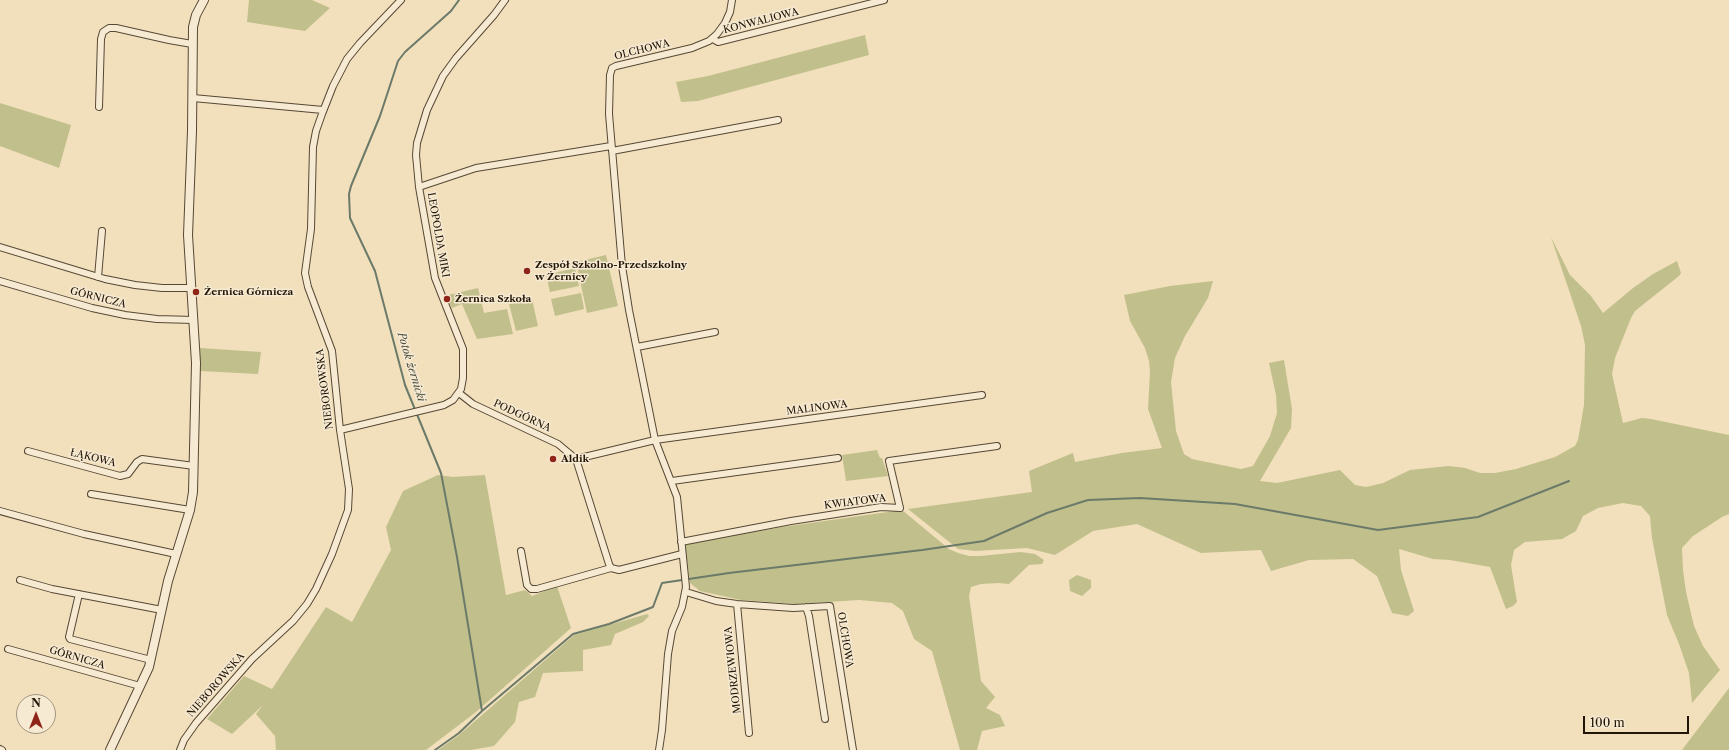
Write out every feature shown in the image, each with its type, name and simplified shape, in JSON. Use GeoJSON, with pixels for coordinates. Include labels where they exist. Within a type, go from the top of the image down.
{"type":"FeatureCollection","features":[{"type":"Feature","properties":{"kind":"street"},"geometry":{"type":"LineString","coordinates":[[110,750],[151,660],[176,554],[190,510],[194,485],[196,370],[188,242],[193,98],[192,44],[193,27],[196,15],[204,0]]}},
{"type":"Feature","properties":{"kind":"street","name":"NIEBOROWSKA"},"geometry":{"type":"LineString","coordinates":[[180,750],[187,735],[196,723],[252,659],[293,621],[307,604],[316,589],[338,540],[348,510],[349,489],[340,430],[331,347],[308,287],[305,273],[312,229],[313,147],[316,131],[323,110],[333,86],[349,55],[401,0]]}},
{"type":"Feature","properties":{"kind":"street","name":"LEOPOLDA MIKI"},"geometry":{"type":"LineString","coordinates":[[459,393],[463,378],[463,348],[435,278],[419,187],[416,154],[417,143],[430,102],[443,76],[456,58],[494,15],[505,0]]}},
{"type":"Feature","properties":{"kind":"street"},"geometry":{"type":"LineString","coordinates":[[713,39],[728,18],[733,0]]}},
{"type":"Feature","properties":{"kind":"street","name":"KONWALIOWA"},"geometry":{"type":"LineString","coordinates":[[713,39],[718,42],[884,0]]}},
{"type":"Feature","properties":{"kind":"street"},"geometry":{"type":"LineString","coordinates":[[100,107],[100,39],[103,32],[108,28],[116,28],[192,44]]}},
{"type":"Feature","properties":{"kind":"street","name":"OLCHOWA"},"geometry":{"type":"LineString","coordinates":[[658,750],[662,730],[668,654],[672,631],[682,607],[686,592],[686,583],[684,576],[678,504],[672,481],[656,440],[622,266],[609,102],[610,72],[612,68],[692,48],[713,39]]}},
{"type":"Feature","properties":{"kind":"street"},"geometry":{"type":"LineString","coordinates":[[193,98],[323,110]]}},
{"type":"Feature","properties":{"kind":"street"},"geometry":{"type":"LineString","coordinates":[[419,187],[476,168],[612,148],[778,120]]}},
{"type":"Feature","properties":{"kind":"street"},"geometry":{"type":"LineString","coordinates":[[98,276],[102,231]]}},
{"type":"Feature","properties":{"kind":"street","name":"GÓRNICZA"},"geometry":{"type":"LineString","coordinates":[[0,247],[98,276],[135,285],[162,288],[191,288]]}},
{"type":"Feature","properties":{"kind":"street","name":"GÓRNICZA"},"geometry":{"type":"LineString","coordinates":[[0,281],[92,308],[125,315],[157,319],[194,320]]}},
{"type":"Feature","properties":{"kind":"street"},"geometry":{"type":"LineString","coordinates":[[637,347],[716,332]]}},
{"type":"Feature","properties":{"kind":"street"},"geometry":{"type":"LineString","coordinates":[[340,430],[449,403],[459,393]]}},
{"type":"Feature","properties":{"kind":"street","name":"PODGÓRNA"},"geometry":{"type":"LineString","coordinates":[[459,393],[473,404],[558,444],[576,459]]}},
{"type":"Feature","properties":{"kind":"street","name":"MALINOWA"},"geometry":{"type":"LineString","coordinates":[[656,440],[982,395]]}},
{"type":"Feature","properties":{"kind":"street"},"geometry":{"type":"LineString","coordinates":[[611,568],[576,459],[656,440]]}},
{"type":"Feature","properties":{"kind":"street","name":"KWIATOWA"},"geometry":{"type":"LineString","coordinates":[[681,542],[799,520],[881,507],[900,508],[889,461],[997,446]]}},
{"type":"Feature","properties":{"kind":"street","name":"ŁĄKOWA"},"geometry":{"type":"LineString","coordinates":[[28,451],[120,476],[128,474],[137,462],[142,459],[194,466]]}},
{"type":"Feature","properties":{"kind":"street"},"geometry":{"type":"LineString","coordinates":[[672,481],[838,458]]}},
{"type":"Feature","properties":{"kind":"street"},"geometry":{"type":"LineString","coordinates":[[91,494],[190,510]]}},
{"type":"Feature","properties":{"kind":"street"},"geometry":{"type":"LineString","coordinates":[[0,511],[84,534],[176,554]]}},
{"type":"Feature","properties":{"kind":"street"},"geometry":{"type":"LineString","coordinates":[[521,551],[527,585],[531,589],[537,589],[611,568],[619,570],[682,554]]}},
{"type":"Feature","properties":{"kind":"street"},"geometry":{"type":"LineString","coordinates":[[20,580],[79,594],[162,610]]}},
{"type":"Feature","properties":{"kind":"street","name":"OLCHOWA"},"geometry":{"type":"LineString","coordinates":[[686,592],[716,601],[737,604],[806,607],[830,606],[853,750]]}},
{"type":"Feature","properties":{"kind":"street","name":"GÓRNICZA"},"geometry":{"type":"LineString","coordinates":[[79,594],[69,637],[70,639],[151,660]]}},
{"type":"Feature","properties":{"kind":"street","name":"MODRZEWIOWA"},"geometry":{"type":"LineString","coordinates":[[737,604],[750,733]]}},
{"type":"Feature","properties":{"kind":"street"},"geometry":{"type":"LineString","coordinates":[[806,607],[809,616],[825,719]]}},
{"type":"Feature","properties":{"kind":"street","name":"GÓRNICZA"},"geometry":{"type":"LineString","coordinates":[[8,649],[140,686]]}},
{"type":"Feature","properties":{"kind":"shaded area"},"geometry":{"type":"Polygon","coordinates":[[[249,0],[312,0],[330,8],[305,31],[247,22],[249,0]]]}},
{"type":"Feature","properties":{"kind":"shaded area"},"geometry":{"type":"Polygon","coordinates":[[[865,35],[869,55],[698,101],[681,102],[676,82],[708,76],[865,35]]]}},
{"type":"Feature","properties":{"kind":"shaded area"},"geometry":{"type":"Polygon","coordinates":[[[0,103],[71,125],[59,168],[0,146],[0,103]]]}},
{"type":"Feature","properties":{"kind":"shaded area"},"geometry":{"type":"Polygon","coordinates":[[[1551,237],[1570,275],[1591,296],[1603,313],[1633,288],[1653,274],[1677,261],[1681,273],[1635,311],[1615,358],[1612,374],[1623,423],[1642,418],[1651,419],[1729,435],[1729,514],[1693,536],[1682,548],[1686,592],[1694,626],[1703,646],[1720,670],[1692,703],[1689,673],[1667,615],[1652,538],[1650,516],[1641,506],[1623,503],[1598,508],[1583,516],[1576,531],[1562,539],[1525,542],[1514,550],[1511,565],[1517,602],[1513,606],[1506,609],[1490,567],[1450,560],[1433,559],[1399,549],[1401,570],[1414,611],[1408,616],[1392,613],[1377,576],[1353,559],[1309,560],[1271,571],[1261,550],[1201,553],[1137,524],[1093,531],[1055,555],[1027,548],[975,551],[958,549],[908,509],[1032,492],[1029,471],[1073,453],[1075,462],[1122,453],[1162,448],[1148,409],[1150,372],[1149,361],[1145,348],[1130,321],[1124,295],[1170,286],[1213,281],[1208,298],[1185,336],[1175,358],[1171,382],[1176,431],[1184,454],[1192,459],[1241,469],[1253,466],[1270,436],[1277,413],[1276,395],[1269,363],[1284,360],[1292,409],[1291,428],[1260,481],[1277,483],[1340,470],[1355,485],[1366,487],[1383,483],[1410,470],[1449,466],[1465,468],[1480,473],[1495,473],[1516,469],[1555,457],[1575,446],[1578,440],[1584,405],[1585,345],[1581,326],[1551,237]]]}},
{"type":"Feature","properties":{"kind":"shaded area"},"geometry":{"type":"Polygon","coordinates":[[[606,255],[618,306],[587,313],[576,262],[606,255]]]}},
{"type":"Feature","properties":{"kind":"shaded area"},"geometry":{"type":"Polygon","coordinates":[[[575,268],[579,286],[550,292],[546,275],[575,268]]]}},
{"type":"Feature","properties":{"kind":"shaded area"},"geometry":{"type":"Polygon","coordinates":[[[478,288],[484,313],[507,309],[513,334],[477,339],[462,304],[452,308],[448,295],[478,288]]]}},
{"type":"Feature","properties":{"kind":"shaded area"},"geometry":{"type":"Polygon","coordinates":[[[581,293],[584,309],[555,316],[551,299],[581,293]]]}},
{"type":"Feature","properties":{"kind":"shaded area"},"geometry":{"type":"Polygon","coordinates":[[[532,299],[538,326],[516,331],[509,304],[532,299]]]}},
{"type":"Feature","properties":{"kind":"shaded area"},"geometry":{"type":"Polygon","coordinates":[[[200,348],[261,352],[258,374],[200,371],[200,348]]]}},
{"type":"Feature","properties":{"kind":"shaded area"},"geometry":{"type":"Polygon","coordinates":[[[877,450],[880,458],[882,458],[888,476],[846,481],[842,455],[877,450]]]}},
{"type":"Feature","properties":{"kind":"shaded area"},"geometry":{"type":"Polygon","coordinates":[[[438,475],[453,477],[485,475],[506,595],[525,590],[532,596],[557,586],[571,628],[476,712],[426,750],[276,750],[275,736],[256,714],[263,705],[232,734],[207,719],[244,676],[272,689],[326,607],[352,622],[391,550],[386,527],[403,491],[438,475]]]}},
{"type":"Feature","properties":{"kind":"shaded area"},"geometry":{"type":"Polygon","coordinates":[[[902,510],[949,549],[958,553],[969,556],[980,556],[1021,552],[1035,554],[1044,560],[1042,564],[1029,565],[1009,584],[981,584],[971,587],[969,596],[981,681],[995,697],[986,708],[1000,715],[1005,726],[982,731],[977,750],[960,750],[932,651],[914,639],[903,611],[892,603],[859,600],[796,604],[741,600],[700,591],[690,583],[685,544],[782,527],[902,510]]]}},
{"type":"Feature","properties":{"kind":"shaded area"},"geometry":{"type":"Polygon","coordinates":[[[1077,575],[1091,580],[1091,588],[1082,596],[1070,591],[1069,580],[1077,575]]]}},
{"type":"Feature","properties":{"kind":"shaded area"},"geometry":{"type":"Polygon","coordinates":[[[647,614],[649,616],[643,622],[615,634],[611,645],[583,650],[583,671],[543,673],[535,697],[519,702],[515,722],[494,746],[471,750],[438,750],[459,735],[574,635],[647,614]]]}},
{"type":"Feature","properties":{"kind":"shaded area"},"geometry":{"type":"Polygon","coordinates":[[[1729,688],[1729,750],[1682,750],[1688,742],[1729,688]]]}},
{"type":"Feature","properties":{"kind":"waterway","name":"Potok żernicki"},"geometry":{"type":"LineString","coordinates":[[435,750],[459,733],[482,711],[457,557],[441,473],[405,385],[375,271],[350,218],[349,194],[380,116],[398,61],[405,52],[451,11],[459,0]]}},
{"type":"Feature","properties":{"kind":"waterway"},"geometry":{"type":"LineString","coordinates":[[482,711],[573,634],[609,624],[653,607],[662,583],[729,573],[922,550],[984,541],[1047,513],[1088,500],[1140,498],[1235,504],[1378,530],[1478,517],[1569,481]]}},
{"type":"Feature","properties":{"kind":"place","name":"Zespół Szkolno-Przedszkolny w Żernicy"},"geometry":{"type":"Point","coordinates":[527,271]}},
{"type":"Feature","properties":{"kind":"place","name":"Żernica Górnicza"},"geometry":{"type":"Point","coordinates":[196,292]}},
{"type":"Feature","properties":{"kind":"place","name":"Żernica Szkoła"},"geometry":{"type":"Point","coordinates":[447,299]}},
{"type":"Feature","properties":{"kind":"place","name":"Aldik"},"geometry":{"type":"Point","coordinates":[553,459]}}]}
